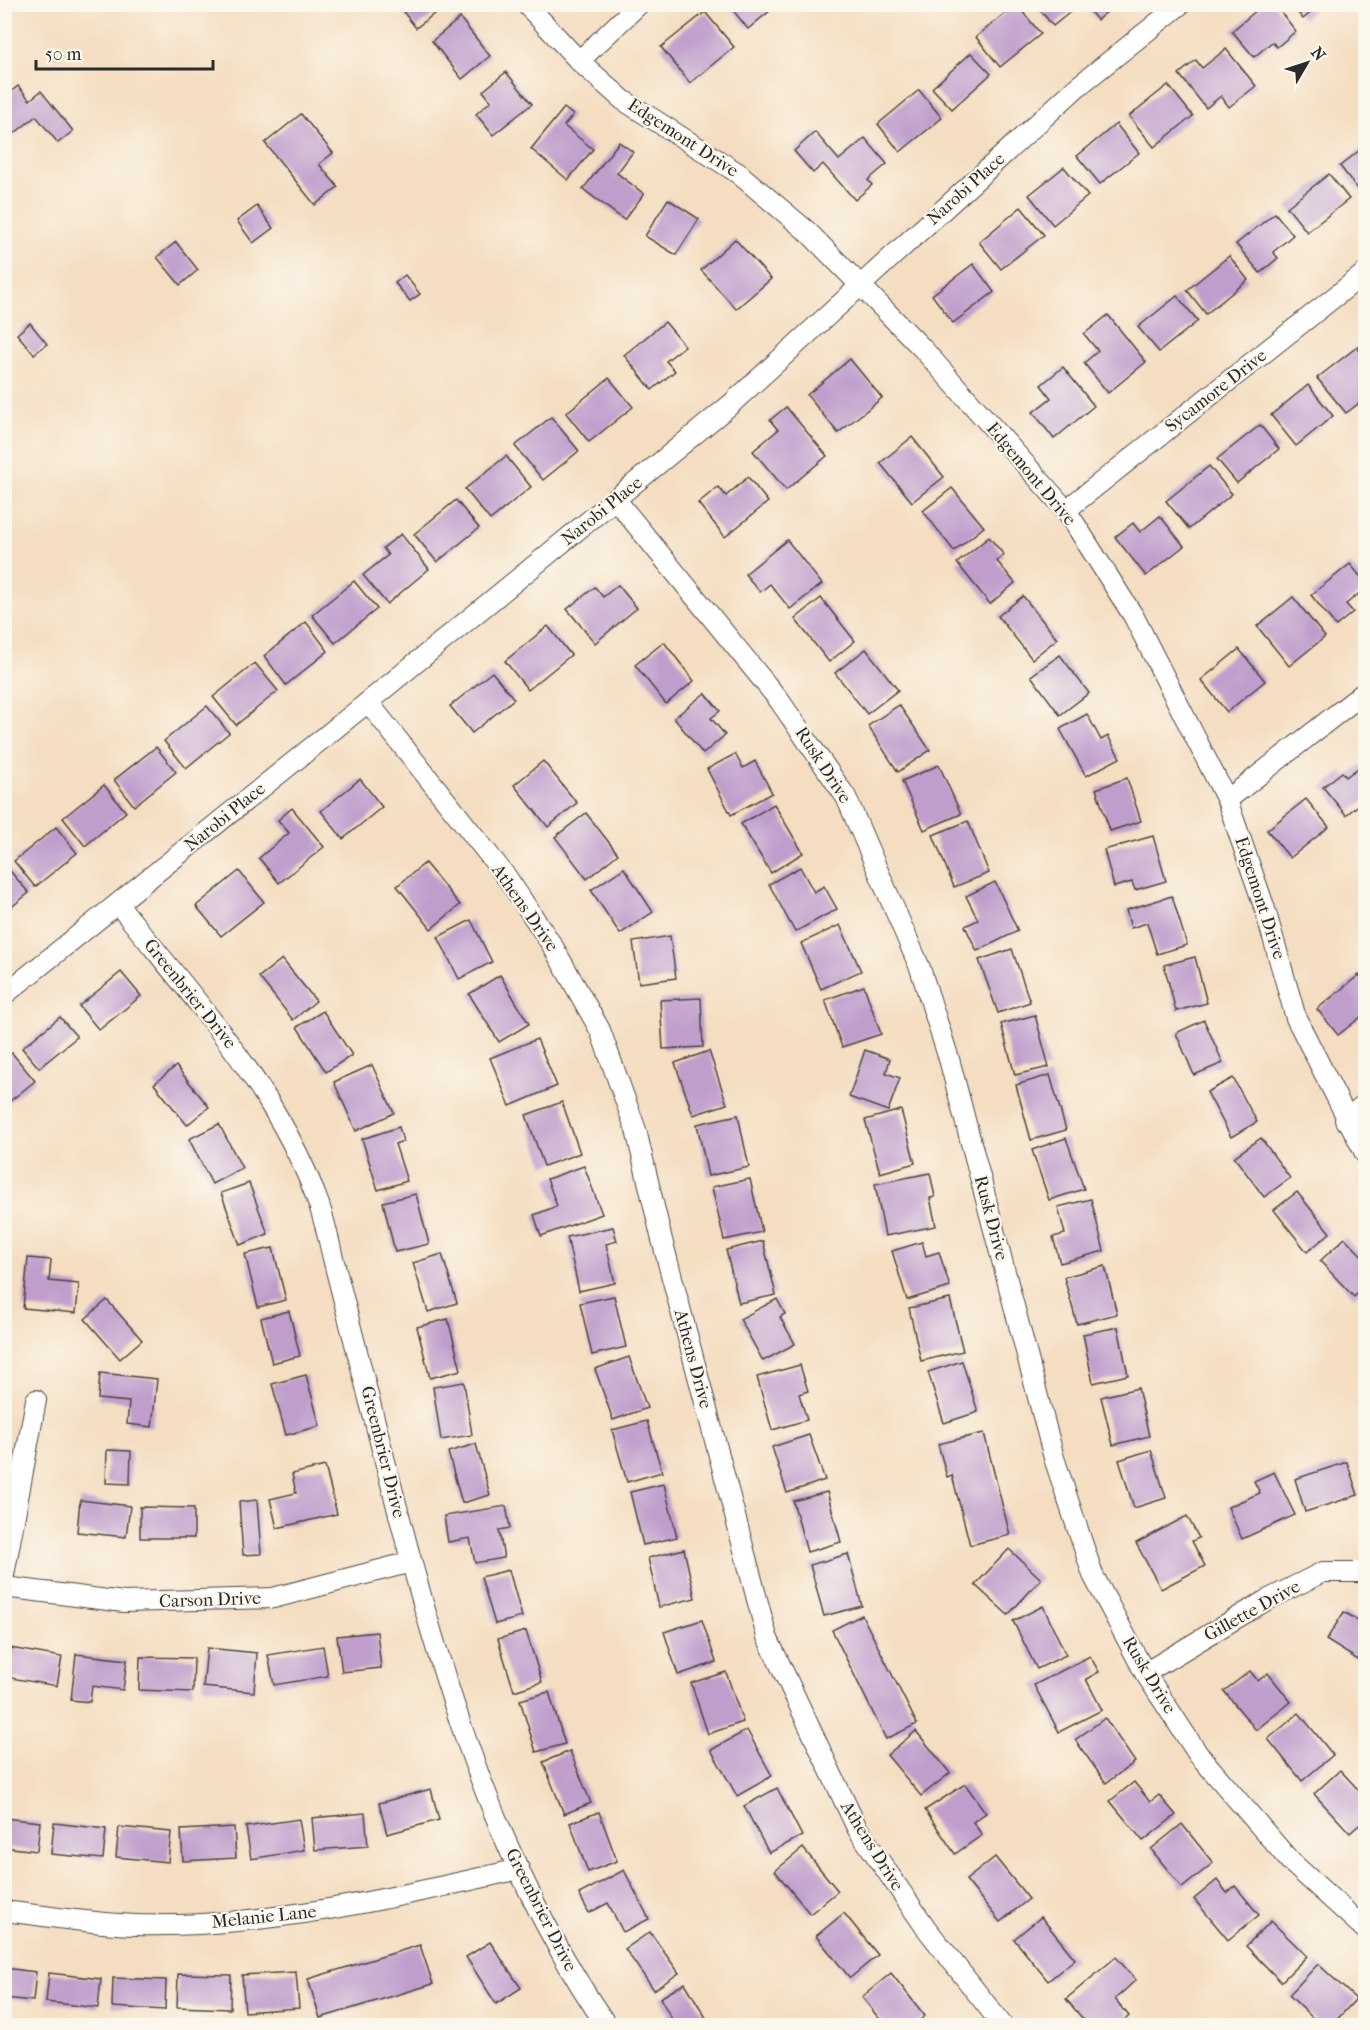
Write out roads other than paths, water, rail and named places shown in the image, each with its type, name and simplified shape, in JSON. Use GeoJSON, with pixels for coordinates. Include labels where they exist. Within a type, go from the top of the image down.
{"type":"FeatureCollection","features":[{"type":"Feature","properties":{"kind":"street","name":"Edgemont Drive"},"geometry":{"type":"LineString","coordinates":[[526,4],[579,61],[623,100],[738,173],[808,232],[922,348],[1066,510],[1134,617],[1227,800],[1264,906],[1296,1018],[1345,1120],[1365,1155]]}},
{"type":"Feature","properties":{"kind":"street"},"geometry":{"type":"LineString","coordinates":[[579,61],[639,4]]}},
{"type":"Feature","properties":{"kind":"street","name":"Narobi Place"},"geometry":{"type":"LineString","coordinates":[[4,995],[368,702],[730,405],[1076,88],[1181,4]]}},
{"type":"Feature","properties":{"kind":"street","name":"Sycamore Drive"},"geometry":{"type":"LineString","coordinates":[[1066,510],[1365,272]]}},
{"type":"Feature","properties":{"kind":"street","name":"Rusk Drive"},"geometry":{"type":"LineString","coordinates":[[616,500],[779,700],[846,796],[920,968],[949,1059],[1054,1458],[1093,1575],[1145,1673],[1198,1754],[1290,1861],[1365,1930]]}},
{"type":"Feature","properties":{"kind":"street"},"geometry":{"type":"LineString","coordinates":[[1227,800],[1365,691]]}},
{"type":"Feature","properties":{"kind":"street","name":"Athens Drive"},"geometry":{"type":"LineString","coordinates":[[368,702],[507,879],[552,945],[600,1030],[636,1130],[661,1236],[767,1637],[814,1742],[857,1828],[926,1928],[1003,2025]]}},
{"type":"Feature","properties":{"kind":"street","name":"Greenbrier Drive"},"geometry":{"type":"LineString","coordinates":[[118,904],[243,1060],[283,1125],[318,1202],[411,1562],[463,1736],[519,1869],[581,1988],[607,2025]]}},
{"type":"Feature","properties":{"kind":"street"},"geometry":{"type":"LineString","coordinates":[[1345,1120],[1365,1103]]}},
{"type":"Feature","properties":{"kind":"street"},"geometry":{"type":"LineString","coordinates":[[4,1575],[36,1400]]}},
{"type":"Feature","properties":{"kind":"street","name":"Carson Drive"},"geometry":{"type":"LineString","coordinates":[[4,1587],[124,1602],[273,1599],[411,1562]]}},
{"type":"Feature","properties":{"kind":"street","name":"Gillette Drive"},"geometry":{"type":"LineString","coordinates":[[1145,1673],[1265,1601],[1323,1572],[1365,1572]]}},
{"type":"Feature","properties":{"kind":"street","name":"Melanie Lane"},"geometry":{"type":"LineString","coordinates":[[4,1911],[135,1925],[219,1923],[361,1906],[519,1869]]}}]}
